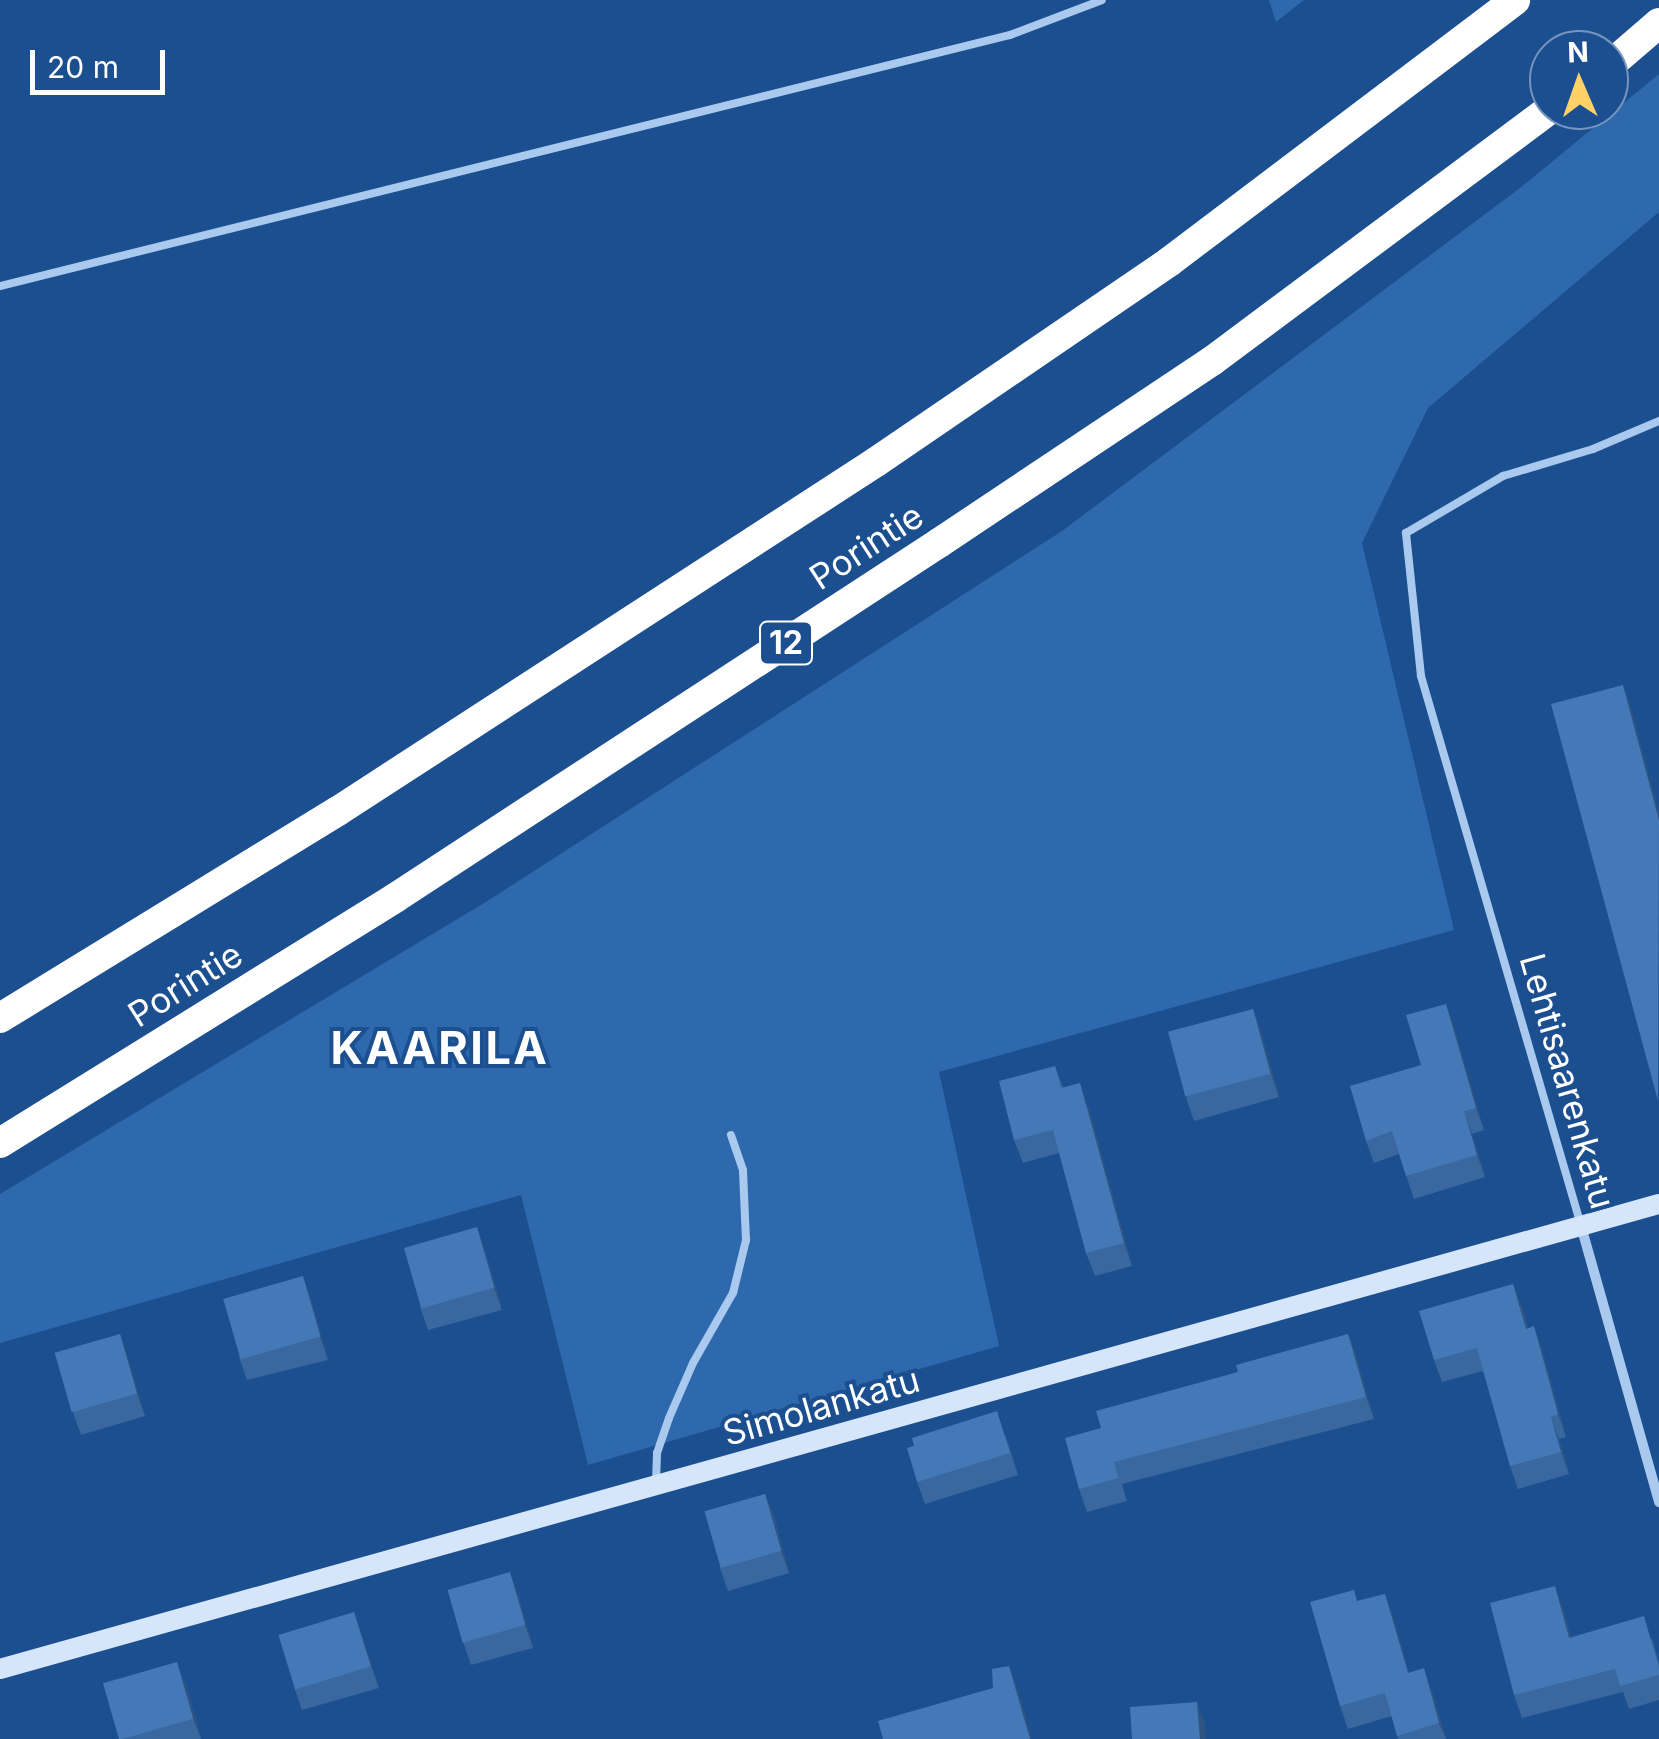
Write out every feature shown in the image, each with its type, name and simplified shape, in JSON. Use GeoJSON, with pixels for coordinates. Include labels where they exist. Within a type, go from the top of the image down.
{"type":"FeatureCollection","features":[{"type":"Feature","properties":{"kind":"highway","name":"Porintie"},"geometry":{"type":"LineString","coordinates":[[0,1018],[338,811],[876,462],[1169,262],[1515,0]]}},
{"type":"Feature","properties":{"kind":"highway"},"geometry":{"type":"LineString","coordinates":[[1629,49],[1659,23]]}},
{"type":"Feature","properties":{"kind":"highway","name":"Porintie"},"geometry":{"type":"LineString","coordinates":[[0,1144],[395,898],[1004,500],[1212,361],[1529,125]]}},
{"type":"Feature","properties":{"kind":"street","name":"Simolankatu"},"geometry":{"type":"LineString","coordinates":[[0,1668],[1659,1204]]}},
{"type":"Feature","properties":{"kind":"street","name":"Lehtisaarenkatu"},"geometry":{"type":"LineString","coordinates":[[1581,1226],[1659,1502]]}},
{"type":"Feature","properties":{"kind":"lane"},"geometry":{"type":"LineString","coordinates":[[0,286],[1010,35],[1102,0]]}},
{"type":"Feature","properties":{"kind":"lane","name":"Lehtisaarenkatu"},"geometry":{"type":"LineString","coordinates":[[1581,1226],[1420,676],[1406,533],[1503,476],[1593,449],[1659,422]]}},
{"type":"Feature","properties":{"kind":"lane"},"geometry":{"type":"LineString","coordinates":[[656,1486],[657,1454],[668,1418],[692,1363],[733,1293],[746,1240],[743,1170],[731,1135]]}},
{"type":"Feature","properties":{"kind":"shaded area"},"geometry":{"type":"Polygon","coordinates":[[[1269,0],[1304,0],[1276,22],[1269,0]]]}},
{"type":"Feature","properties":{"kind":"shaded area"},"geometry":{"type":"Polygon","coordinates":[[[1659,74],[1659,212],[1428,408],[1362,543],[1454,930],[939,1072],[999,1346],[588,1465],[521,1195],[0,1343],[0,1194],[489,900],[1062,531],[1520,188],[1591,130],[1629,130],[1629,99],[1659,74]]]}},
{"type":"Feature","properties":{"kind":"building"},"geometry":{"type":"Polygon","coordinates":[[[1623,685],[1659,820],[1658,1101],[1551,704],[1623,685]]]}},
{"type":"Feature","properties":{"kind":"building"},"geometry":{"type":"Polygon","coordinates":[[[1446,1004],[1476,1108],[1464,1111],[1477,1155],[1406,1176],[1392,1131],[1366,1141],[1350,1086],[1421,1065],[1406,1015],[1446,1004]]]}},
{"type":"Feature","properties":{"kind":"building"},"geometry":{"type":"Polygon","coordinates":[[[1253,1009],[1270,1074],[1185,1096],[1168,1032],[1253,1009]]]}},
{"type":"Feature","properties":{"kind":"building"},"geometry":{"type":"Polygon","coordinates":[[[1055,1066],[1061,1088],[1080,1083],[1124,1243],[1086,1253],[1053,1130],[1014,1140],[999,1081],[1055,1066]]]}},
{"type":"Feature","properties":{"kind":"building"},"geometry":{"type":"Polygon","coordinates":[[[477,1227],[494,1288],[421,1309],[404,1248],[477,1227]]]}},
{"type":"Feature","properties":{"kind":"building"},"geometry":{"type":"Polygon","coordinates":[[[303,1276],[320,1337],[241,1359],[223,1299],[303,1276]]]}},
{"type":"Feature","properties":{"kind":"building"},"geometry":{"type":"Polygon","coordinates":[[[1513,1284],[1526,1329],[1534,1326],[1558,1414],[1551,1417],[1561,1452],[1510,1466],[1477,1348],[1434,1360],[1419,1311],[1513,1284]]]}},
{"type":"Feature","properties":{"kind":"building"},"geometry":{"type":"Polygon","coordinates":[[[120,1334],[137,1394],[72,1412],[55,1353],[120,1334]]]}},
{"type":"Feature","properties":{"kind":"building"},"geometry":{"type":"Polygon","coordinates":[[[1348,1334],[1366,1397],[1114,1462],[1118,1478],[1079,1489],[1065,1438],[1101,1428],[1096,1411],[1238,1372],[1236,1365],[1348,1334]]]}},
{"type":"Feature","properties":{"kind":"building"},"geometry":{"type":"Polygon","coordinates":[[[997,1411],[1010,1453],[917,1482],[907,1448],[914,1446],[912,1438],[997,1411]]]}},
{"type":"Feature","properties":{"kind":"building"},"geometry":{"type":"Polygon","coordinates":[[[765,1494],[781,1551],[721,1568],[704,1511],[765,1494]]]}},
{"type":"Feature","properties":{"kind":"building"},"geometry":{"type":"Polygon","coordinates":[[[510,1572],[525,1625],[463,1643],[448,1590],[510,1572]]]}},
{"type":"Feature","properties":{"kind":"building"},"geometry":{"type":"Polygon","coordinates":[[[1555,1586],[1569,1638],[1644,1616],[1659,1675],[1620,1686],[1615,1669],[1514,1695],[1490,1603],[1555,1586]]]}},
{"type":"Feature","properties":{"kind":"building"},"geometry":{"type":"Polygon","coordinates":[[[1354,1590],[1357,1601],[1385,1594],[1408,1673],[1424,1668],[1439,1723],[1397,1736],[1385,1693],[1340,1706],[1310,1602],[1354,1590]]]}},
{"type":"Feature","properties":{"kind":"building"},"geometry":{"type":"Polygon","coordinates":[[[354,1612],[371,1667],[295,1690],[278,1635],[354,1612]]]}},
{"type":"Feature","properties":{"kind":"building"},"geometry":{"type":"Polygon","coordinates":[[[177,1662],[193,1719],[119,1739],[103,1683],[177,1662]]]}},
{"type":"Feature","properties":{"kind":"building"},"geometry":{"type":"Polygon","coordinates":[[[1009,1666],[1030,1739],[883,1739],[878,1721],[993,1688],[992,1669],[1009,1666]]]}},
{"type":"Feature","properties":{"kind":"building"},"geometry":{"type":"Polygon","coordinates":[[[1197,1702],[1200,1739],[1132,1739],[1130,1707],[1197,1702]]]}},
{"type":"Feature","properties":{"kind":"district","name":"KAARILA"},"geometry":{"type":"Point","coordinates":[440,1048]}}]}
